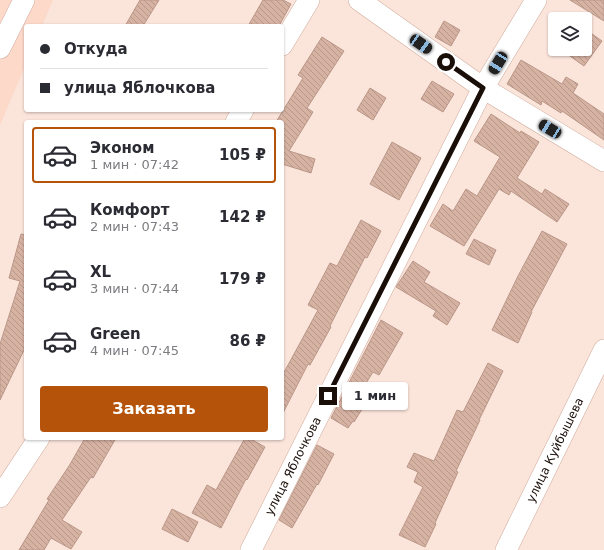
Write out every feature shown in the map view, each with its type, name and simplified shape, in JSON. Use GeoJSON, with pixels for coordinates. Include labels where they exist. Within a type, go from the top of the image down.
{"type":"FeatureCollection","features":[{"type":"Feature","properties":{"kind":"street"},"geometry":{"type":"LineString","coordinates":[[0,48],[24,0]]}},
{"type":"Feature","properties":{"kind":"street"},"geometry":{"type":"LineString","coordinates":[[284,42],[309,0]]}},
{"type":"Feature","properties":{"kind":"street"},"geometry":{"type":"LineString","coordinates":[[358,0],[483,88],[604,161]]}},
{"type":"Feature","properties":{"kind":"street","name":"улица Яблочкова"},"geometry":{"type":"LineString","coordinates":[[251,550],[483,88],[536,0]]}},
{"type":"Feature","properties":{"kind":"street","name":"улица Куйбышева"},"geometry":{"type":"LineString","coordinates":[[506,550],[604,350]]}},
{"type":"Feature","properties":{"kind":"street"},"geometry":{"type":"LineString","coordinates":[[0,497],[38,440]]}},
{"type":"Feature","properties":{"kind":"shaded area"},"geometry":{"type":"Polygon","coordinates":[[[0,0],[53,0],[43,24],[24,24],[24,69],[0,125],[0,0]]]}},
{"type":"Feature","properties":{"kind":"building"},"geometry":{"type":"Polygon","coordinates":[[[140,0],[159,0],[144,24],[126,24],[140,0]]]}},
{"type":"Feature","properties":{"kind":"building"},"geometry":{"type":"Polygon","coordinates":[[[263,0],[283,0],[291,4],[280,24],[249,24],[263,0]]]}},
{"type":"Feature","properties":{"kind":"building"},"geometry":{"type":"Polygon","coordinates":[[[570,0],[604,0],[604,21],[592,14],[592,12],[589,12],[570,0]]]}},
{"type":"Feature","properties":{"kind":"building"},"geometry":{"type":"Polygon","coordinates":[[[444,21],[460,30],[451,46],[435,37],[444,21]]]}},
{"type":"Feature","properties":{"kind":"building"},"geometry":{"type":"Polygon","coordinates":[[[592,34],[602,41],[592,55],[592,34]]]}},
{"type":"Feature","properties":{"kind":"building"},"geometry":{"type":"Polygon","coordinates":[[[322,37],[344,51],[307,108],[313,112],[289,151],[315,159],[311,173],[284,165],[284,120],[277,120],[282,112],[284,112],[284,109],[303,78],[298,75],[322,37]]]}},
{"type":"Feature","properties":{"kind":"building"},"geometry":{"type":"Polygon","coordinates":[[[570,56],[591,56],[584,66],[570,56]]]}},
{"type":"Feature","properties":{"kind":"building"},"geometry":{"type":"Polygon","coordinates":[[[521,60],[562,84],[566,77],[578,84],[573,93],[604,114],[604,140],[562,111],[561,113],[542,101],[541,105],[507,84],[521,60]]]}},
{"type":"Feature","properties":{"kind":"building"},"geometry":{"type":"Polygon","coordinates":[[[432,81],[454,94],[443,112],[421,99],[432,81]]]}},
{"type":"Feature","properties":{"kind":"building"},"geometry":{"type":"Polygon","coordinates":[[[370,88],[386,98],[373,120],[357,110],[370,88]]]}},
{"type":"Feature","properties":{"kind":"building"},"geometry":{"type":"Polygon","coordinates":[[[491,114],[520,133],[521,131],[539,142],[517,178],[542,194],[545,189],[569,204],[557,222],[511,191],[509,195],[499,189],[464,246],[430,226],[443,204],[453,211],[466,189],[477,196],[500,157],[474,141],[491,114]]]}},
{"type":"Feature","properties":{"kind":"building"},"geometry":{"type":"Polygon","coordinates":[[[392,142],[421,158],[399,200],[370,184],[392,142]]]}},
{"type":"Feature","properties":{"kind":"building"},"geometry":{"type":"Polygon","coordinates":[[[361,220],[381,231],[367,258],[365,257],[330,326],[331,327],[310,365],[308,364],[284,411],[284,372],[318,310],[308,305],[330,263],[337,266],[361,220]]]}},
{"type":"Feature","properties":{"kind":"building"},"geometry":{"type":"Polygon","coordinates":[[[542,231],[567,244],[531,312],[518,343],[492,330],[542,231]]]}},
{"type":"Feature","properties":{"kind":"building"},"geometry":{"type":"Polygon","coordinates":[[[21,234],[24,235],[24,350],[0,400],[0,344],[20,281],[9,278],[21,234]]]}},
{"type":"Feature","properties":{"kind":"building"},"geometry":{"type":"Polygon","coordinates":[[[474,239],[496,250],[489,265],[466,254],[474,239]]]}},
{"type":"Feature","properties":{"kind":"building"},"geometry":{"type":"Polygon","coordinates":[[[413,261],[430,272],[424,282],[460,303],[447,325],[433,316],[436,311],[396,287],[413,261]]]}},
{"type":"Feature","properties":{"kind":"building"},"geometry":{"type":"Polygon","coordinates":[[[381,320],[403,333],[379,375],[373,372],[355,401],[364,406],[354,422],[353,421],[348,428],[331,418],[381,320]]]}},
{"type":"Feature","properties":{"kind":"building"},"geometry":{"type":"Polygon","coordinates":[[[488,363],[503,371],[456,471],[458,472],[425,547],[399,535],[423,487],[414,482],[418,472],[407,467],[414,453],[434,461],[457,410],[463,412],[488,363]]]}},
{"type":"Feature","properties":{"kind":"building"},"geometry":{"type":"Polygon","coordinates":[[[84,440],[115,440],[93,478],[91,477],[62,520],[82,532],[71,549],[51,538],[44,550],[19,550],[49,500],[47,499],[84,440]]]}},
{"type":"Feature","properties":{"kind":"building"},"geometry":{"type":"Polygon","coordinates":[[[244,440],[253,440],[265,447],[247,480],[246,479],[221,528],[192,513],[207,485],[216,490],[244,440]]]}},
{"type":"Feature","properties":{"kind":"building"},"geometry":{"type":"Polygon","coordinates":[[[317,445],[334,454],[318,485],[317,484],[292,528],[279,520],[317,445]]]}},
{"type":"Feature","properties":{"kind":"building"},"geometry":{"type":"Polygon","coordinates":[[[172,509],[198,522],[188,542],[162,529],[172,509]]]}},
{"type":"Feature","properties":{"kind":"route"},"geometry":{"type":"LineString","coordinates":[[328,396],[483,88],[446,62]]}}]}
